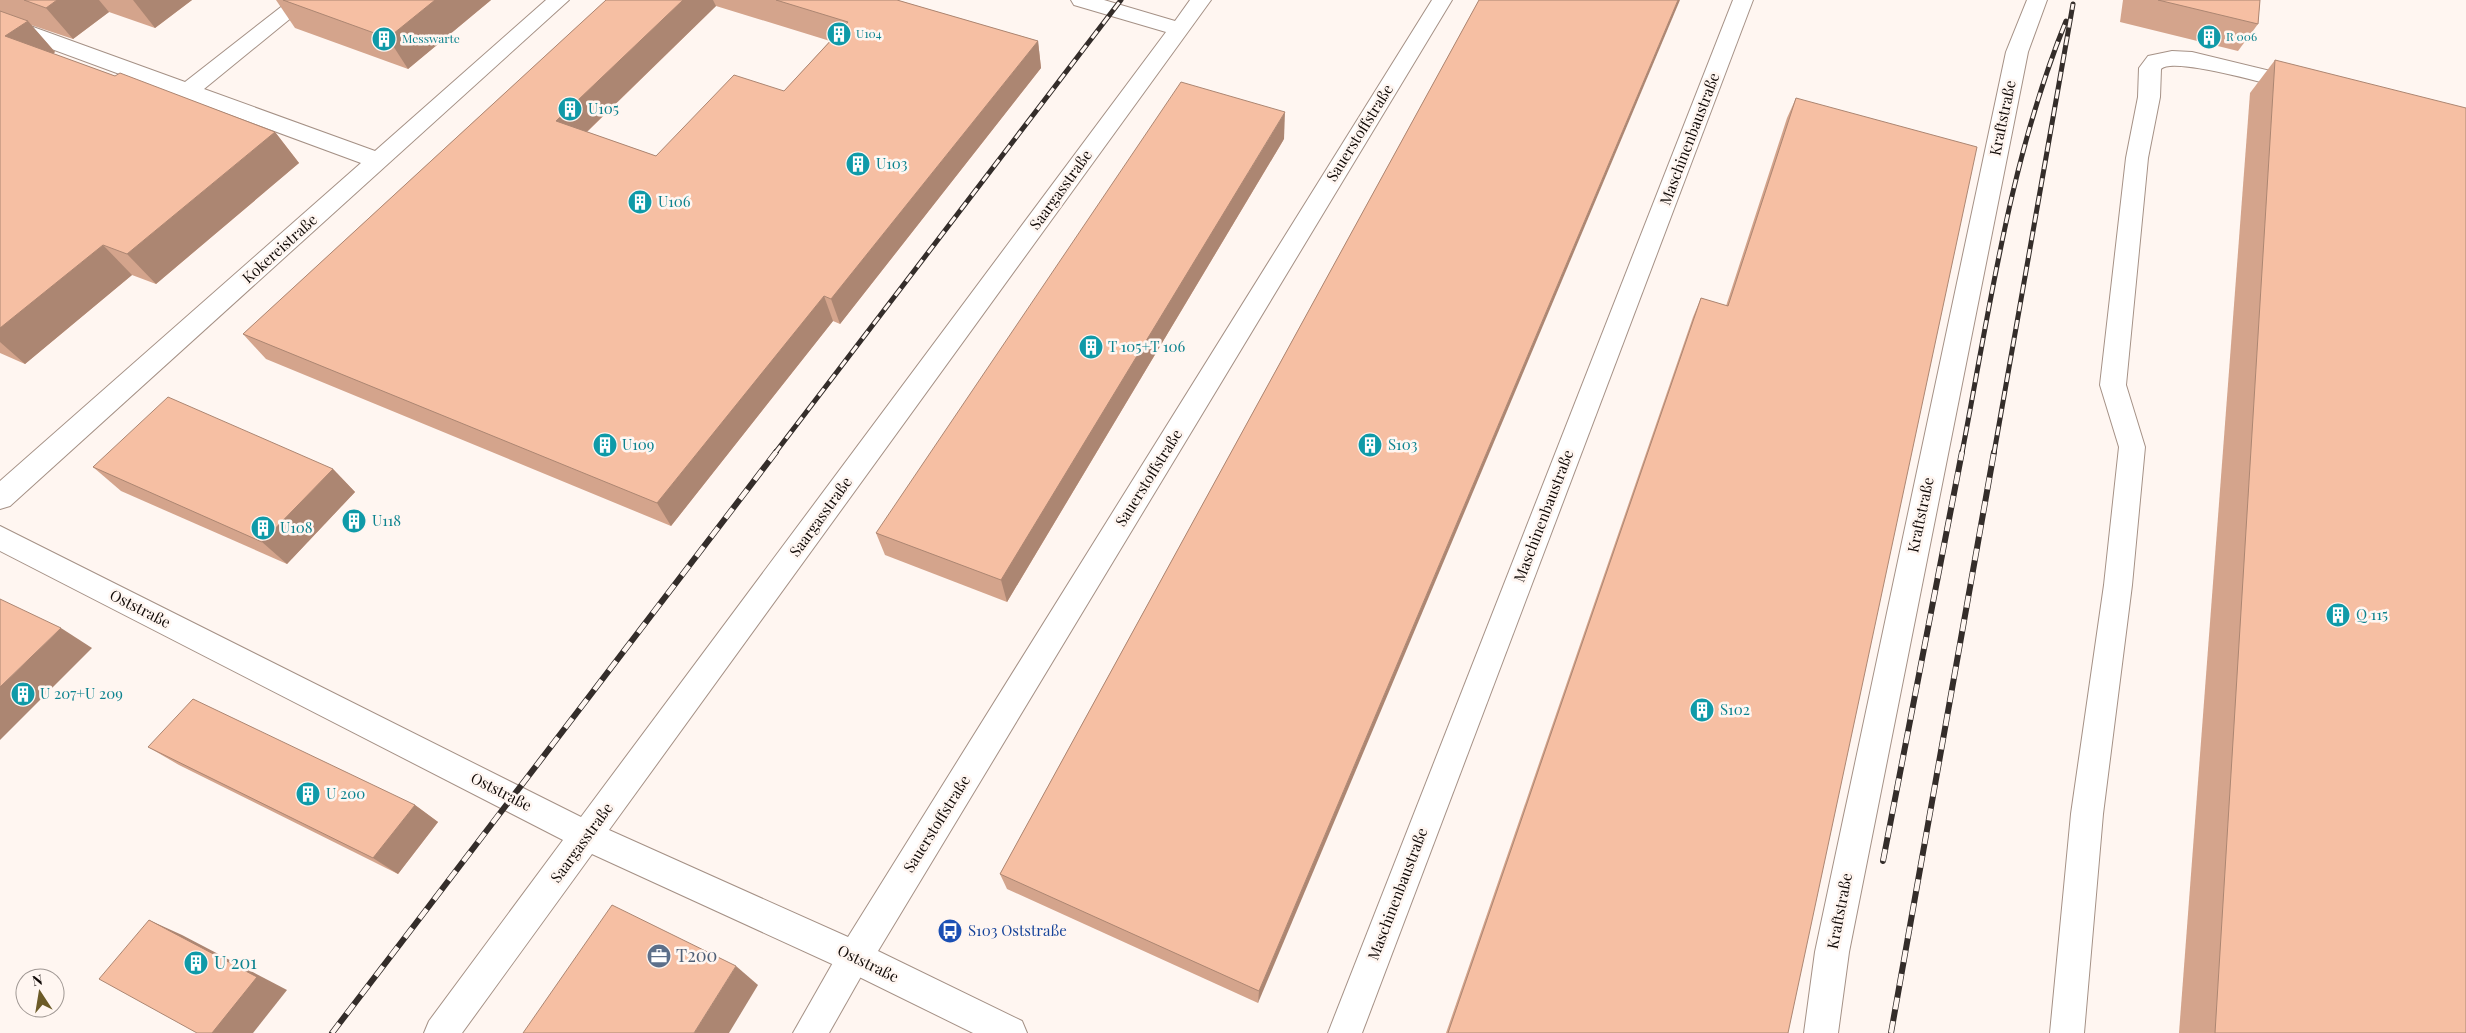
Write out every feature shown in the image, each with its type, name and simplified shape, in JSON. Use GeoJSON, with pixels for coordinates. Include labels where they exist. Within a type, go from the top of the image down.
{"type":"FeatureCollection","features":[{"type":"Feature","properties":{"kind":"street"},"geometry":{"type":"LineString","coordinates":[[187,90],[304,0]]}},
{"type":"Feature","properties":{"kind":"street","name":"Kokereistraße"},"geometry":{"type":"LineString","coordinates":[[0,498],[560,0]]}},
{"type":"Feature","properties":{"kind":"street"},"geometry":{"type":"LineString","coordinates":[[1081,0],[1179,29]]}},
{"type":"Feature","properties":{"kind":"street","name":"Saargasstraße"},"geometry":{"type":"LineString","coordinates":[[441,1033],[1201,0]]}},
{"type":"Feature","properties":{"kind":"street","name":"Sauerstoffstraße"},"geometry":{"type":"LineString","coordinates":[[810,1033],[1442,0]]}},
{"type":"Feature","properties":{"kind":"street","name":"Maschinenbaustraße"},"geometry":{"type":"LineString","coordinates":[[1345,1033],[1743,0]]}},
{"type":"Feature","properties":{"kind":"street","name":"Kraftstraße"},"geometry":{"type":"LineString","coordinates":[[1821,1033],[1832,952],[2017,52],[2037,0]]}},
{"type":"Feature","properties":{"kind":"street"},"geometry":{"type":"LineString","coordinates":[[0,22],[379,161]]}},
{"type":"Feature","properties":{"kind":"street"},"geometry":{"type":"LineString","coordinates":[[2067,1033],[2087,814],[2118,585],[2132,447],[2113,385],[2137,158],[2149,97],[2150,68],[2156,61],[2172,58],[2192,60],[2324,91]]}},
{"type":"Feature","properties":{"kind":"street","name":"Oststraße"},"geometry":{"type":"LineString","coordinates":[[0,538],[587,836],[855,957],[1010,1033]]}},
{"type":"Feature","properties":{"kind":"building"},"geometry":{"type":"Polygon","coordinates":[[[24,0],[57,0],[46,8],[24,0]]]}},
{"type":"Feature","properties":{"kind":"building"},"geometry":{"type":"Polygon","coordinates":[[[283,0],[435,0],[388,38],[283,0]]]}},
{"type":"Feature","properties":{"kind":"building"},"geometry":{"type":"Polygon","coordinates":[[[606,0],[683,0],[556,121],[656,156],[734,75],[784,91],[848,22],[776,0],[897,0],[1038,41],[831,299],[824,296],[657,503],[243,334],[606,0]]]}},
{"type":"Feature","properties":{"kind":"building","name":"S103"},"geometry":{"type":"Polygon","coordinates":[[[1479,0],[1678,0],[1259,991],[1000,874],[1479,0]]]}},
{"type":"Feature","properties":{"kind":"building"},"geometry":{"type":"Polygon","coordinates":[[[2158,0],[2260,0],[2258,24],[2158,0]]]}},
{"type":"Feature","properties":{"kind":"building"},"geometry":{"type":"Polygon","coordinates":[[[0,11],[28,21],[5,36],[115,76],[120,73],[275,132],[127,254],[103,245],[0,328],[0,11]]]}},
{"type":"Feature","properties":{"kind":"building","name":"Q 115"},"geometry":{"type":"Polygon","coordinates":[[[2275,60],[2466,108],[2466,1033],[2215,1033],[2275,60]]]}},
{"type":"Feature","properties":{"kind":"building","name":"T 105+T 106"},"geometry":{"type":"Polygon","coordinates":[[[1181,82],[1285,112],[1001,580],[876,533],[1181,82]]]}},
{"type":"Feature","properties":{"kind":"building","name":"S102"},"geometry":{"type":"Polygon","coordinates":[[[1796,98],[1977,147],[1788,1033],[1448,1033],[1701,298],[1728,306],[1796,98]]]}},
{"type":"Feature","properties":{"kind":"building","name":"U108"},"geometry":{"type":"Polygon","coordinates":[[[168,397],[333,469],[262,542],[93,467],[168,397]]]}},
{"type":"Feature","properties":{"kind":"building"},"geometry":{"type":"Polygon","coordinates":[[[0,599],[61,628],[0,687],[0,599]]]}},
{"type":"Feature","properties":{"kind":"building","name":"U 200"},"geometry":{"type":"Polygon","coordinates":[[[193,699],[415,805],[373,858],[148,747],[193,699]]]}},
{"type":"Feature","properties":{"kind":"building","name":"T200"},"geometry":{"type":"Polygon","coordinates":[[[612,905],[736,966],[694,1033],[523,1033],[612,905]]]}},
{"type":"Feature","properties":{"kind":"building","name":"U 201"},"geometry":{"type":"Polygon","coordinates":[[[149,920],[257,977],[212,1033],[197,1033],[99,979],[149,920]]]}},
{"type":"Feature","properties":{"kind":"railway"},"geometry":{"type":"LineString","coordinates":[[775,453],[1121,0]]}},
{"type":"Feature","properties":{"kind":"railway"},"geometry":{"type":"LineString","coordinates":[[1994,453],[2073,4]]}},
{"type":"Feature","properties":{"kind":"railway"},"geometry":{"type":"LineString","coordinates":[[1962,453],[1992,289],[2016,180],[2030,126],[2066,21]]}},
{"type":"Feature","properties":{"kind":"railway"},"geometry":{"type":"LineString","coordinates":[[332,1033],[776,452]]}},
{"type":"Feature","properties":{"kind":"railway"},"geometry":{"type":"LineString","coordinates":[[1883,861],[1962,452]]}},
{"type":"Feature","properties":{"kind":"railway"},"geometry":{"type":"LineString","coordinates":[[1891,1033],[1994,452]]}},
{"type":"Feature","properties":{"kind":"place","name":"U104"},"geometry":{"type":"Point","coordinates":[839,34]}},
{"type":"Feature","properties":{"kind":"place","name":"R 006"},"geometry":{"type":"Point","coordinates":[2209,37]}},
{"type":"Feature","properties":{"kind":"place","name":"Messwarte"},"geometry":{"type":"Point","coordinates":[384,39]}},
{"type":"Feature","properties":{"kind":"place","name":"U105"},"geometry":{"type":"Point","coordinates":[570,109]}},
{"type":"Feature","properties":{"kind":"place","name":"U103"},"geometry":{"type":"Point","coordinates":[858,164]}},
{"type":"Feature","properties":{"kind":"place","name":"U106"},"geometry":{"type":"Point","coordinates":[640,202]}},
{"type":"Feature","properties":{"kind":"place","name":"T 105+T 106"},"geometry":{"type":"Point","coordinates":[1091,347]}},
{"type":"Feature","properties":{"kind":"place","name":"U109"},"geometry":{"type":"Point","coordinates":[605,445]}},
{"type":"Feature","properties":{"kind":"place","name":"S103"},"geometry":{"type":"Point","coordinates":[1370,445]}},
{"type":"Feature","properties":{"kind":"place","name":"U118"},"geometry":{"type":"Point","coordinates":[354,521]}},
{"type":"Feature","properties":{"kind":"place","name":"U108"},"geometry":{"type":"Point","coordinates":[263,528]}},
{"type":"Feature","properties":{"kind":"place","name":"Q 115"},"geometry":{"type":"Point","coordinates":[2338,615]}},
{"type":"Feature","properties":{"kind":"place","name":"U 207+U 209"},"geometry":{"type":"Point","coordinates":[23,694]}},
{"type":"Feature","properties":{"kind":"place","name":"S102"},"geometry":{"type":"Point","coordinates":[1702,710]}},
{"type":"Feature","properties":{"kind":"place","name":"U 200"},"geometry":{"type":"Point","coordinates":[308,794]}},
{"type":"Feature","properties":{"kind":"place","name":"S103 Oststraße"},"geometry":{"type":"Point","coordinates":[950,931]}},
{"type":"Feature","properties":{"kind":"place","name":"T200"},"geometry":{"type":"Point","coordinates":[659,956]}},
{"type":"Feature","properties":{"kind":"place","name":"U 201"},"geometry":{"type":"Point","coordinates":[196,963]}}]}
